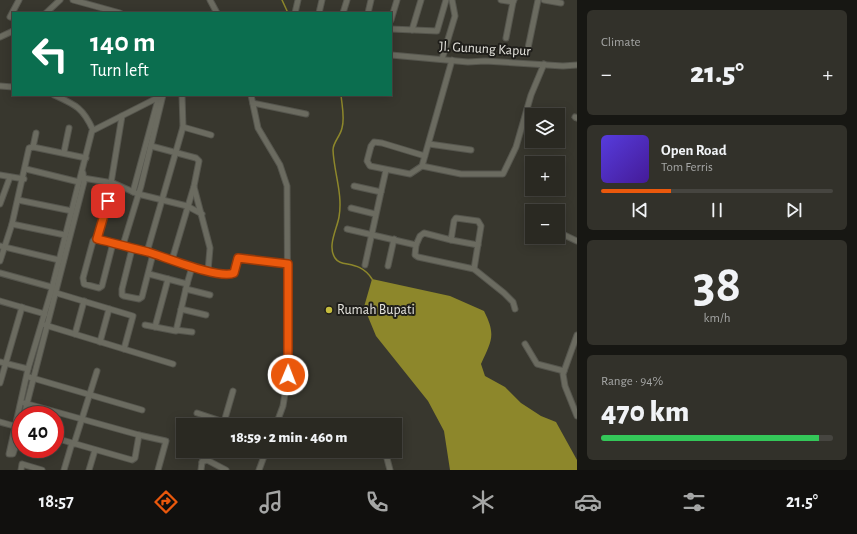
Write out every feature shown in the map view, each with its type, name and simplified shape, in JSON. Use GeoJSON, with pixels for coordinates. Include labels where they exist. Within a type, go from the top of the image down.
{"type":"FeatureCollection","features":[{"type":"Feature","properties":{"kind":"street"},"geometry":{"type":"LineString","coordinates":[[13,12],[19,0]]}},
{"type":"Feature","properties":{"kind":"street"},"geometry":{"type":"LineString","coordinates":[[47,12],[60,0]]}},
{"type":"Feature","properties":{"kind":"street"},"geometry":{"type":"LineString","coordinates":[[73,0],[116,12]]}},
{"type":"Feature","properties":{"kind":"street"},"geometry":{"type":"LineString","coordinates":[[210,0],[216,12]]}},
{"type":"Feature","properties":{"kind":"street"},"geometry":{"type":"LineString","coordinates":[[295,12],[298,0]]}},
{"type":"Feature","properties":{"kind":"street"},"geometry":{"type":"LineString","coordinates":[[319,12],[322,0]]}},
{"type":"Feature","properties":{"kind":"street"},"geometry":{"type":"LineString","coordinates":[[343,12],[347,0]]}},
{"type":"Feature","properties":{"kind":"street"},"geometry":{"type":"LineString","coordinates":[[368,12],[371,0]]}},
{"type":"Feature","properties":{"kind":"street"},"geometry":{"type":"LineString","coordinates":[[392,17],[397,0]]}},
{"type":"Feature","properties":{"kind":"street"},"geometry":{"type":"LineString","coordinates":[[412,30],[421,0]]}},
{"type":"Feature","properties":{"kind":"street"},"geometry":{"type":"LineString","coordinates":[[392,29],[437,31],[446,0]]}},
{"type":"Feature","properties":{"kind":"street"},"geometry":{"type":"LineString","coordinates":[[442,59],[455,16],[452,0]]}},
{"type":"Feature","properties":{"kind":"street"},"geometry":{"type":"LineString","coordinates":[[502,0],[513,1],[506,38]]}},
{"type":"Feature","properties":{"kind":"street"},"geometry":{"type":"LineString","coordinates":[[528,48],[538,0]]}},
{"type":"Feature","properties":{"kind":"street"},"geometry":{"type":"LineString","coordinates":[[544,0],[561,3]]}},
{"type":"Feature","properties":{"kind":"street"},"geometry":{"type":"LineString","coordinates":[[10,17],[12,13]]}},
{"type":"Feature","properties":{"kind":"street"},"geometry":{"type":"LineString","coordinates":[[0,37],[12,31]]}},
{"type":"Feature","properties":{"kind":"street","name":"Jl. Gunung Kapur"},"geometry":{"type":"LineString","coordinates":[[392,55],[452,60],[577,65]]}},
{"type":"Feature","properties":{"kind":"street"},"geometry":{"type":"LineString","coordinates":[[425,156],[374,142],[370,150],[368,163],[386,170],[410,174],[422,166],[425,156],[428,144],[452,60]]}},
{"type":"Feature","properties":{"kind":"street"},"geometry":{"type":"LineString","coordinates":[[422,166],[461,174],[504,174],[516,147],[531,96],[544,64]]}},
{"type":"Feature","properties":{"kind":"street"},"geometry":{"type":"LineString","coordinates":[[0,86],[12,87]]}},
{"type":"Feature","properties":{"kind":"street"},"geometry":{"type":"LineString","coordinates":[[20,406],[28,369],[54,290],[93,130],[86,114],[77,105],[56,96]]}},
{"type":"Feature","properties":{"kind":"street"},"geometry":{"type":"LineString","coordinates":[[93,130],[161,96]]}},
{"type":"Feature","properties":{"kind":"street"},"geometry":{"type":"LineString","coordinates":[[123,245],[151,146],[161,96]]}},
{"type":"Feature","properties":{"kind":"street"},"geometry":{"type":"LineString","coordinates":[[133,192],[161,96]]}},
{"type":"Feature","properties":{"kind":"street"},"geometry":{"type":"LineString","coordinates":[[147,252],[183,127],[182,96]]}},
{"type":"Feature","properties":{"kind":"street"},"geometry":{"type":"LineString","coordinates":[[251,96],[258,128],[284,174],[288,205],[288,375],[284,401],[278,418]]}},
{"type":"Feature","properties":{"kind":"street"},"geometry":{"type":"LineString","coordinates":[[253,103],[306,114]]}},
{"type":"Feature","properties":{"kind":"street"},"geometry":{"type":"LineString","coordinates":[[113,243],[102,284],[99,288],[85,284],[83,281],[93,241],[94,239],[97,239],[112,183],[122,116]]}},
{"type":"Feature","properties":{"kind":"street"},"geometry":{"type":"LineString","coordinates":[[183,127],[211,135]]}},
{"type":"Feature","properties":{"kind":"street"},"geometry":{"type":"LineString","coordinates":[[64,152],[69,128]]}},
{"type":"Feature","properties":{"kind":"street"},"geometry":{"type":"LineString","coordinates":[[0,261],[2,247],[12,224],[24,179],[28,151],[33,147],[36,133]]}},
{"type":"Feature","properties":{"kind":"street"},"geometry":{"type":"LineString","coordinates":[[428,144],[470,150]]}},
{"type":"Feature","properties":{"kind":"street"},"geometry":{"type":"LineString","coordinates":[[151,146],[196,158],[199,161],[194,186],[172,260]]}},
{"type":"Feature","properties":{"kind":"street"},"geometry":{"type":"LineString","coordinates":[[33,147],[64,152],[86,158]]}},
{"type":"Feature","properties":{"kind":"street"},"geometry":{"type":"LineString","coordinates":[[26,169],[112,183],[138,194],[187,206],[202,214]]}},
{"type":"Feature","properties":{"kind":"street"},"geometry":{"type":"LineString","coordinates":[[365,265],[375,214],[386,170]]}},
{"type":"Feature","properties":{"kind":"street"},"geometry":{"type":"LineString","coordinates":[[0,175],[24,179]]}},
{"type":"Feature","properties":{"kind":"street"},"geometry":{"type":"LineString","coordinates":[[0,204],[10,177]]}},
{"type":"Feature","properties":{"kind":"street"},"geometry":{"type":"LineString","coordinates":[[26,406],[48,326],[59,260],[65,235],[82,177]]}},
{"type":"Feature","properties":{"kind":"street"},"geometry":{"type":"LineString","coordinates":[[194,186],[210,248],[208,271]]}},
{"type":"Feature","properties":{"kind":"street"},"geometry":{"type":"LineString","coordinates":[[354,186],[381,192]]}},
{"type":"Feature","properties":{"kind":"street"},"geometry":{"type":"LineString","coordinates":[[18,200],[72,211]]}},
{"type":"Feature","properties":{"kind":"street"},"geometry":{"type":"LineString","coordinates":[[351,208],[375,214]]}},
{"type":"Feature","properties":{"kind":"street"},"geometry":{"type":"LineString","coordinates":[[451,240],[455,219],[478,221],[481,226],[474,269]]}},
{"type":"Feature","properties":{"kind":"street"},"geometry":{"type":"LineString","coordinates":[[12,224],[65,235]]}},
{"type":"Feature","properties":{"kind":"street"},"geometry":{"type":"LineString","coordinates":[[347,229],[416,245]]}},
{"type":"Feature","properties":{"kind":"street"},"geometry":{"type":"LineString","coordinates":[[478,245],[424,233],[420,236],[416,245],[415,255],[418,257],[474,269],[504,293],[513,302],[515,309]]}},
{"type":"Feature","properties":{"kind":"street"},"geometry":{"type":"LineString","coordinates":[[565,235],[577,241]]}},
{"type":"Feature","properties":{"kind":"street"},"geometry":{"type":"LineString","coordinates":[[97,239],[123,245],[208,271],[233,274],[238,258],[288,264]]}},
{"type":"Feature","properties":{"kind":"street"},"geometry":{"type":"LineString","coordinates":[[388,266],[394,239]]}},
{"type":"Feature","properties":{"kind":"street"},"geometry":{"type":"LineString","coordinates":[[2,247],[59,260]]}},
{"type":"Feature","properties":{"kind":"street"},"geometry":{"type":"LineString","coordinates":[[132,249],[122,289],[122,295],[141,298],[149,274],[153,254]]}},
{"type":"Feature","properties":{"kind":"street"},"geometry":{"type":"LineString","coordinates":[[176,330],[192,267]]}},
{"type":"Feature","properties":{"kind":"street"},"geometry":{"type":"LineString","coordinates":[[0,273],[134,316],[124,349]]}},
{"type":"Feature","properties":{"kind":"street"},"geometry":{"type":"LineString","coordinates":[[149,274],[168,279],[210,295]]}},
{"type":"Feature","properties":{"kind":"street"},"geometry":{"type":"LineString","coordinates":[[155,327],[168,279]]}},
{"type":"Feature","properties":{"kind":"street"},"geometry":{"type":"LineString","coordinates":[[0,301],[46,314]]}},
{"type":"Feature","properties":{"kind":"street"},"geometry":{"type":"LineString","coordinates":[[75,334],[84,301]]}},
{"type":"Feature","properties":{"kind":"street"},"geometry":{"type":"LineString","coordinates":[[0,383],[3,363],[22,307]]}},
{"type":"Feature","properties":{"kind":"street"},"geometry":{"type":"LineString","coordinates":[[100,342],[109,308]]}},
{"type":"Feature","properties":{"kind":"street"},"geometry":{"type":"LineString","coordinates":[[181,309],[206,315]]}},
{"type":"Feature","properties":{"kind":"street"},"geometry":{"type":"LineString","coordinates":[[42,324],[173,364]]}},
{"type":"Feature","properties":{"kind":"street"},"geometry":{"type":"LineString","coordinates":[[145,325],[174,332],[176,330],[192,332]]}},
{"type":"Feature","properties":{"kind":"street"},"geometry":{"type":"LineString","coordinates":[[577,335],[564,371],[563,379],[577,416]]}},
{"type":"Feature","properties":{"kind":"street"},"geometry":{"type":"LineString","coordinates":[[525,344],[536,363],[564,371]]}},
{"type":"Feature","properties":{"kind":"street"},"geometry":{"type":"LineString","coordinates":[[3,363],[28,369]]}},
{"type":"Feature","properties":{"kind":"street"},"geometry":{"type":"LineString","coordinates":[[64,470],[97,371]]}},
{"type":"Feature","properties":{"kind":"street"},"geometry":{"type":"LineString","coordinates":[[27,376],[142,410]]}},
{"type":"Feature","properties":{"kind":"street"},"geometry":{"type":"LineString","coordinates":[[223,418],[233,391]]}},
{"type":"Feature","properties":{"kind":"street"},"geometry":{"type":"LineString","coordinates":[[21,402],[139,435],[166,440],[158,470]]}},
{"type":"Feature","properties":{"kind":"street"},"geometry":{"type":"LineString","coordinates":[[197,413],[210,418]]}},
{"type":"Feature","properties":{"kind":"street"},"geometry":{"type":"LineString","coordinates":[[0,422],[12,425]]}},
{"type":"Feature","properties":{"kind":"street"},"geometry":{"type":"LineString","coordinates":[[64,440],[132,460],[136,454],[139,435]]}},
{"type":"Feature","properties":{"kind":"street"},"geometry":{"type":"LineString","coordinates":[[12,440],[9,454],[12,454]]}},
{"type":"Feature","properties":{"kind":"street"},"geometry":{"type":"LineString","coordinates":[[89,470],[95,450]]}},
{"type":"Feature","properties":{"kind":"street"},"geometry":{"type":"LineString","coordinates":[[200,470],[204,458]]}},
{"type":"Feature","properties":{"kind":"street"},"geometry":{"type":"LineString","coordinates":[[259,470],[263,458]]}},
{"type":"Feature","properties":{"kind":"street"},"geometry":{"type":"LineString","coordinates":[[387,458],[390,470]]}},
{"type":"Feature","properties":{"kind":"street"},"geometry":{"type":"LineString","coordinates":[[202,462],[209,460],[226,470]]}},
{"type":"Feature","properties":{"kind":"street"},"geometry":{"type":"LineString","coordinates":[[21,470],[22,464],[42,470]]}},
{"type":"Feature","properties":{"kind":"shaded area"},"geometry":{"type":"Polygon","coordinates":[[[372,279],[450,296],[484,311],[488,319],[491,332],[490,343],[481,364],[485,376],[505,387],[521,403],[541,416],[556,422],[577,460],[577,470],[450,470],[444,431],[428,401],[376,336],[364,307],[372,279]]]}},
{"type":"Feature","properties":{"kind":"waterway"},"geometry":{"type":"LineString","coordinates":[[282,0],[288,12]]}},
{"type":"Feature","properties":{"kind":"waterway"},"geometry":{"type":"LineString","coordinates":[[341,96],[343,124],[334,144],[333,150],[340,208],[332,248],[335,258],[338,261],[362,269],[372,279]]}},
{"type":"Feature","properties":{"kind":"place","name":"Rumah Bupati"},"geometry":{"type":"Point","coordinates":[329,310]}},
{"type":"Feature","properties":{"kind":"route"},"geometry":{"type":"LineString","coordinates":[[108,201],[97,239],[147,252],[192,267],[226,274],[234,273],[236,260],[238,258],[288,264],[288,375]]}}]}
